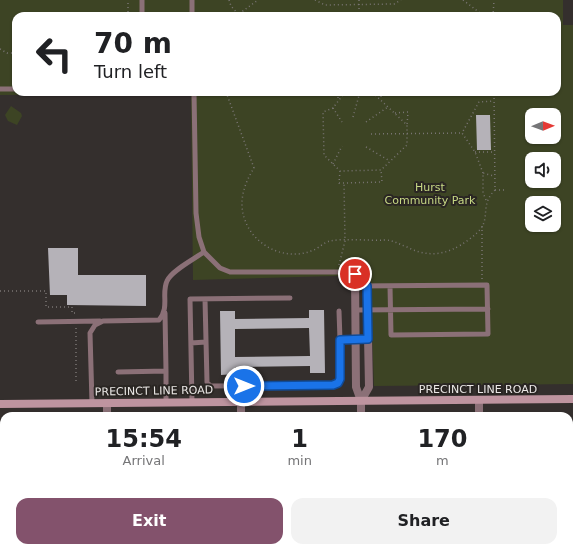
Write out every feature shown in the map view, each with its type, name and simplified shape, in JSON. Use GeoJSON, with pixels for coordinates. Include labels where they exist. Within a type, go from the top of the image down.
{"type":"FeatureCollection","features":[{"type":"Feature","properties":{"kind":"main road","name":"PRECINCT LINE ROAD"},"geometry":{"type":"LineString","coordinates":[[0,404],[573,399]]}},
{"type":"Feature","properties":{"kind":"street"},"geometry":{"type":"LineString","coordinates":[[355,274],[367,286],[369,387],[361,401]]}},
{"type":"Feature","properties":{"kind":"street"},"geometry":{"type":"LineString","coordinates":[[355,274],[356,387],[361,401],[361,412]]}},
{"type":"Feature","properties":{"kind":"street"},"geometry":{"type":"LineString","coordinates":[[479,400],[479,412]]}},
{"type":"Feature","properties":{"kind":"street"},"geometry":{"type":"LineString","coordinates":[[241,402],[241,412]]}},
{"type":"Feature","properties":{"kind":"street"},"geometry":{"type":"LineString","coordinates":[[107,403],[107,412]]}},
{"type":"Feature","properties":{"kind":"lane"},"geometry":{"type":"LineString","coordinates":[[142,0],[142,12]]}},
{"type":"Feature","properties":{"kind":"lane"},"geometry":{"type":"LineString","coordinates":[[192,0],[192,12]]}},
{"type":"Feature","properties":{"kind":"lane"},"geometry":{"type":"LineString","coordinates":[[0,90],[12,89]]}},
{"type":"Feature","properties":{"kind":"lane"},"geometry":{"type":"LineString","coordinates":[[194,96],[196,213],[198,237],[204,252],[220,268],[230,272],[337,272],[355,274]]}},
{"type":"Feature","properties":{"kind":"lane"},"geometry":{"type":"LineString","coordinates":[[166,402],[164,313],[166,282],[170,276],[204,252]]}},
{"type":"Feature","properties":{"kind":"lane"},"geometry":{"type":"LineString","coordinates":[[356,286],[487,285],[488,334],[391,335],[390,286]]}},
{"type":"Feature","properties":{"kind":"lane"},"geometry":{"type":"LineString","coordinates":[[192,402],[190,300],[290,298]]}},
{"type":"Feature","properties":{"kind":"lane"},"geometry":{"type":"LineString","coordinates":[[205,299],[207,382],[210,386],[333,385],[338,383],[340,379],[339,311]]}},
{"type":"Feature","properties":{"kind":"lane"},"geometry":{"type":"LineString","coordinates":[[355,310],[488,309]]}},
{"type":"Feature","properties":{"kind":"lane"},"geometry":{"type":"LineString","coordinates":[[38,322],[159,320],[164,313]]}},
{"type":"Feature","properties":{"kind":"lane"},"geometry":{"type":"LineString","coordinates":[[92,403],[90,333],[95,324],[103,321]]}},
{"type":"Feature","properties":{"kind":"lane"},"geometry":{"type":"LineString","coordinates":[[340,340],[368,339]]}},
{"type":"Feature","properties":{"kind":"lane"},"geometry":{"type":"LineString","coordinates":[[191,343],[206,342]]}},
{"type":"Feature","properties":{"kind":"lane"},"geometry":{"type":"LineString","coordinates":[[118,372],[166,371]]}},
{"type":"Feature","properties":{"kind":"path"},"geometry":{"type":"LineString","coordinates":[[128,0],[128,12]]}},
{"type":"Feature","properties":{"kind":"path"},"geometry":{"type":"LineString","coordinates":[[229,0],[230,6],[235,12]]}},
{"type":"Feature","properties":{"kind":"path"},"geometry":{"type":"LineString","coordinates":[[241,12],[258,0]]}},
{"type":"Feature","properties":{"kind":"path"},"geometry":{"type":"LineString","coordinates":[[316,0],[325,5],[394,4],[401,0]]}},
{"type":"Feature","properties":{"kind":"path"},"geometry":{"type":"LineString","coordinates":[[359,0],[359,12]]}},
{"type":"Feature","properties":{"kind":"path"},"geometry":{"type":"LineString","coordinates":[[463,0],[479,12]]}},
{"type":"Feature","properties":{"kind":"path"},"geometry":{"type":"LineString","coordinates":[[493,12],[494,0]]}},
{"type":"Feature","properties":{"kind":"path"},"geometry":{"type":"LineString","coordinates":[[0,49],[6,53],[12,53]]}},
{"type":"Feature","properties":{"kind":"path"},"geometry":{"type":"LineString","coordinates":[[227,96],[254,168],[245,185],[241,207],[246,224],[251,232],[269,248],[278,252],[294,254],[312,251],[329,241],[394,240],[414,251],[431,255],[453,249],[465,243],[482,226]]}},
{"type":"Feature","properties":{"kind":"path"},"geometry":{"type":"LineString","coordinates":[[342,96],[333,108],[323,112],[324,155],[340,171],[381,170],[407,145],[408,112],[394,113]]}},
{"type":"Feature","properties":{"kind":"path"},"geometry":{"type":"LineString","coordinates":[[353,117],[359,96]]}},
{"type":"Feature","properties":{"kind":"path"},"geometry":{"type":"LineString","coordinates":[[376,96],[407,125]]}},
{"type":"Feature","properties":{"kind":"path"},"geometry":{"type":"LineString","coordinates":[[482,285],[482,226],[486,200],[494,190],[494,96]]}},
{"type":"Feature","properties":{"kind":"path"},"geometry":{"type":"LineString","coordinates":[[462,132],[479,102],[493,101]]}},
{"type":"Feature","properties":{"kind":"path"},"geometry":{"type":"LineString","coordinates":[[366,122],[388,107]]}},
{"type":"Feature","properties":{"kind":"path"},"geometry":{"type":"LineString","coordinates":[[333,108],[342,122]]}},
{"type":"Feature","properties":{"kind":"path"},"geometry":{"type":"LineString","coordinates":[[371,134],[462,132]]}},
{"type":"Feature","properties":{"kind":"path"},"geometry":{"type":"LineString","coordinates":[[462,132],[475,152],[483,173],[483,193],[486,200]]}},
{"type":"Feature","properties":{"kind":"path"},"geometry":{"type":"LineString","coordinates":[[333,164],[342,146]]}},
{"type":"Feature","properties":{"kind":"path"},"geometry":{"type":"LineString","coordinates":[[366,147],[390,161]]}},
{"type":"Feature","properties":{"kind":"path"},"geometry":{"type":"LineString","coordinates":[[475,152],[494,152]]}},
{"type":"Feature","properties":{"kind":"path"},"geometry":{"type":"LineString","coordinates":[[340,171],[339,183],[344,184],[382,182],[381,170]]}},
{"type":"Feature","properties":{"kind":"path"},"geometry":{"type":"LineString","coordinates":[[483,173],[494,176]]}},
{"type":"Feature","properties":{"kind":"path"},"geometry":{"type":"LineString","coordinates":[[337,272],[345,241],[344,184]]}},
{"type":"Feature","properties":{"kind":"path"},"geometry":{"type":"LineString","coordinates":[[494,190],[506,190]]}},
{"type":"Feature","properties":{"kind":"path"},"geometry":{"type":"LineString","coordinates":[[0,291],[46,291],[46,307],[72,307],[72,313],[76,313],[76,316]]}},
{"type":"Feature","properties":{"kind":"path"},"geometry":{"type":"LineString","coordinates":[[76,328],[76,381]]}},
{"type":"Feature","properties":{"kind":"green space","name":"Hurst Community Park"},"geometry":{"type":"Polygon","coordinates":[[[0,0],[563,0],[563,25],[573,25],[573,384],[374,386],[370,275],[193,280],[191,96],[561,96],[561,12],[12,12],[12,95],[0,95],[0,0]]]}},
{"type":"Feature","properties":{"kind":"green space"},"geometry":{"type":"Polygon","coordinates":[[[11,106],[21,113],[22,116],[17,125],[8,121],[5,115],[11,106]]]}},
{"type":"Feature","properties":{"kind":"building"},"geometry":{"type":"Polygon","coordinates":[[[476,115],[490,115],[491,150],[477,150],[476,115]]]}},
{"type":"Feature","properties":{"kind":"building"},"geometry":{"type":"Polygon","coordinates":[[[48,248],[78,248],[78,275],[146,275],[146,306],[67,305],[67,295],[50,295],[48,248]]]}},
{"type":"Feature","properties":{"kind":"building"},"geometry":{"type":"Polygon","coordinates":[[[309,310],[324,310],[325,373],[310,373],[310,366],[235,367],[236,374],[221,375],[220,311],[235,311],[235,319],[309,318],[309,310]],[[309,328],[235,329],[235,357],[310,356],[309,328]]]}},
{"type":"Feature","properties":{"kind":"route"},"geometry":{"type":"LineString","coordinates":[[244,386],[333,385],[338,383],[340,379],[340,340],[368,339],[367,286],[355,274]]}}]}
